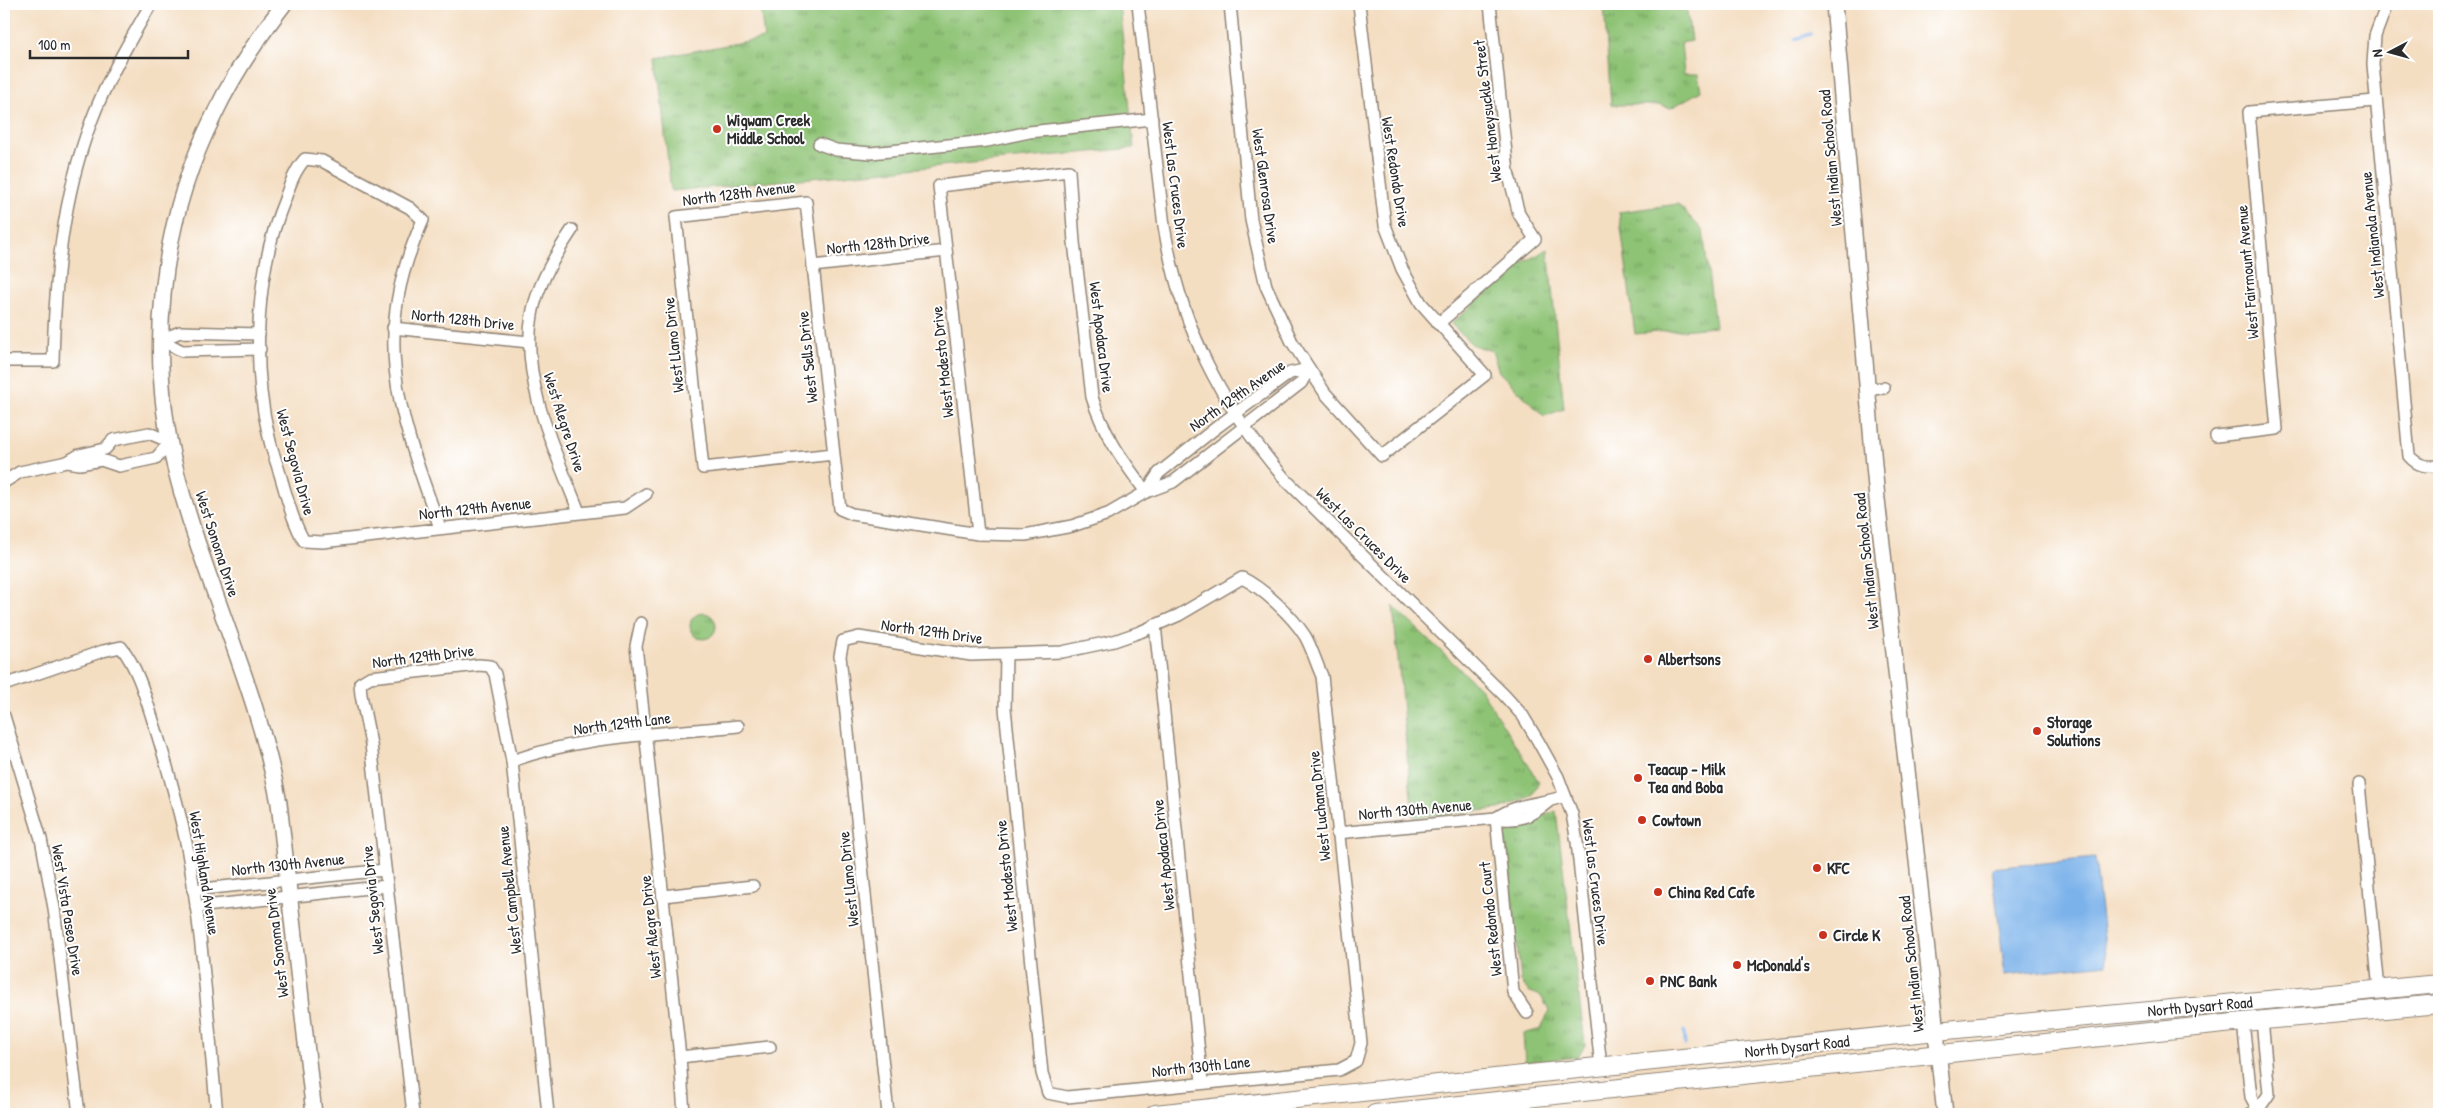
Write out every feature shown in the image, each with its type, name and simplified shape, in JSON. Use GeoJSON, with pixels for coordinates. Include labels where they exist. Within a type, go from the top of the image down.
{"type":"FeatureCollection","features":[{"type":"Feature","properties":{"kind":"main road","name":"North Dysart Road"},"geometry":{"type":"LineString","coordinates":[[1155,1114],[1274,1108],[1601,1067],[1936,1031],[2439,984]]}},
{"type":"Feature","properties":{"kind":"main road","name":"North Dysart Road"},"geometry":{"type":"LineString","coordinates":[[1375,1114],[2262,1020],[2439,1004]]}},
{"type":"Feature","properties":{"kind":"main road"},"geometry":{"type":"LineString","coordinates":[[1601,1067],[1604,1090]]}},
{"type":"Feature","properties":{"kind":"street"},"geometry":{"type":"LineString","coordinates":[[4,361],[52,361],[54,308],[61,237],[75,173],[91,122],[114,70],[151,4]]}},
{"type":"Feature","properties":{"kind":"street","name":"West Sonoma Drive"},"geometry":{"type":"LineString","coordinates":[[284,4],[256,41],[226,90],[212,117],[194,163],[185,188],[169,251],[164,282],[161,340],[164,406],[170,442],[184,499],[265,739],[279,803],[314,1114]]}},
{"type":"Feature","properties":{"kind":"street","name":"West Las Cruces Drive"},"geometry":{"type":"LineString","coordinates":[[1138,4],[1169,259],[1195,340],[1235,414],[1285,480],[1523,716],[1538,741],[1565,796],[1577,842],[1601,1067]]}},
{"type":"Feature","properties":{"kind":"street","name":"West Glenrosa Drive"},"geometry":{"type":"LineString","coordinates":[[1230,4],[1251,220],[1266,286],[1292,342],[1325,393],[1382,456]]}},
{"type":"Feature","properties":{"kind":"street","name":"West Redondo Drive"},"geometry":{"type":"LineString","coordinates":[[1359,4],[1385,225],[1402,269],[1421,303],[1485,374],[1382,456]]}},
{"type":"Feature","properties":{"kind":"street","name":"West Honeysuckle Street"},"geometry":{"type":"LineString","coordinates":[[1438,324],[1535,239],[1519,214],[1508,172],[1490,4]]}},
{"type":"Feature","properties":{"kind":"street","name":"West Indian School Road"},"geometry":{"type":"LineString","coordinates":[[1834,4],[1876,388],[1877,499],[1945,1114]]}},
{"type":"Feature","properties":{"kind":"street","name":"West Indianola Avenue"},"geometry":{"type":"LineString","coordinates":[[2387,4],[2376,36],[2373,64],[2409,456],[2415,462],[2427,467],[2439,466]]}},
{"type":"Feature","properties":{"kind":"street","name":"West Fairmount Avenue"},"geometry":{"type":"LineString","coordinates":[[2216,436],[2277,428],[2249,112],[2375,101]]}},
{"type":"Feature","properties":{"kind":"street"},"geometry":{"type":"LineString","coordinates":[[819,144],[836,150],[871,153],[987,141],[1028,132],[1152,119]]}},
{"type":"Feature","properties":{"kind":"street","name":"West Segovia Drive"},"geometry":{"type":"LineString","coordinates":[[304,541],[296,527],[269,436],[261,385],[259,334],[261,297],[276,218],[297,167],[305,159],[322,161],[410,208],[423,220],[411,247],[403,273],[394,328]]}},
{"type":"Feature","properties":{"kind":"street","name":"West Modesto Drive"},"geometry":{"type":"LineString","coordinates":[[978,534],[939,186],[1069,171]]}},
{"type":"Feature","properties":{"kind":"street","name":"West Apodaca Drive"},"geometry":{"type":"LineString","coordinates":[[1069,171],[1074,242],[1092,397],[1097,414],[1113,446],[1146,492]]}},
{"type":"Feature","properties":{"kind":"street","name":"North 128th Avenue"},"geometry":{"type":"LineString","coordinates":[[676,217],[806,202]]}},
{"type":"Feature","properties":{"kind":"street","name":"West Sells Drive"},"geometry":{"type":"LineString","coordinates":[[806,202],[840,509]]}},
{"type":"Feature","properties":{"kind":"street","name":"West Llano Drive"},"geometry":{"type":"LineString","coordinates":[[676,217],[703,468],[834,454]]}},
{"type":"Feature","properties":{"kind":"street","name":"West Alegre Drive"},"geometry":{"type":"LineString","coordinates":[[572,230],[558,251],[539,292],[532,314],[529,342],[532,374],[538,399],[579,512]]}},
{"type":"Feature","properties":{"kind":"street","name":"North 128th Drive"},"geometry":{"type":"LineString","coordinates":[[813,266],[946,252]]}},
{"type":"Feature","properties":{"kind":"street"},"geometry":{"type":"LineString","coordinates":[[394,328],[393,361],[402,415],[440,528]]}},
{"type":"Feature","properties":{"kind":"street","name":"North 128th Drive"},"geometry":{"type":"LineString","coordinates":[[394,328],[529,342]]}},
{"type":"Feature","properties":{"kind":"street"},"geometry":{"type":"LineString","coordinates":[[161,340],[180,332],[259,334]]}},
{"type":"Feature","properties":{"kind":"street"},"geometry":{"type":"LineString","coordinates":[[161,340],[182,351],[260,349]]}},
{"type":"Feature","properties":{"kind":"street","name":"North 129th Avenue"},"geometry":{"type":"LineString","coordinates":[[1146,492],[1160,473],[1235,414],[1290,373],[1309,369]]}},
{"type":"Feature","properties":{"kind":"street","name":"North 129th Avenue"},"geometry":{"type":"LineString","coordinates":[[840,509],[852,514],[978,534],[1025,534],[1072,526],[1108,514],[1146,492],[1173,482],[1302,383],[1309,369]]}},
{"type":"Feature","properties":{"kind":"street"},"geometry":{"type":"LineString","coordinates":[[4,482],[20,472],[66,462],[79,455],[105,449],[113,440],[149,433],[170,442],[156,458],[119,466],[101,460],[80,464],[66,462]]}},
{"type":"Feature","properties":{"kind":"street","name":"North 129th Avenue"},"geometry":{"type":"LineString","coordinates":[[304,541],[322,542],[625,508],[646,494]]}},
{"type":"Feature","properties":{"kind":"street","name":"North 129th Drive"},"geometry":{"type":"LineString","coordinates":[[843,641],[859,637],[971,655],[1062,652],[1114,641],[1155,625],[1179,615],[1242,578]]}},
{"type":"Feature","properties":{"kind":"street","name":"West Luchana Drive"},"geometry":{"type":"LineString","coordinates":[[1242,578],[1253,584],[1274,602],[1305,636],[1322,676],[1337,833],[1361,1043],[1356,1062]]}},
{"type":"Feature","properties":{"kind":"street","name":"West Alegre Drive"},"geometry":{"type":"LineString","coordinates":[[641,622],[636,646],[680,1057],[684,1114]]}},
{"type":"Feature","properties":{"kind":"street","name":"West Apodaca Drive"},"geometry":{"type":"LineString","coordinates":[[1155,625],[1202,1082]]}},
{"type":"Feature","properties":{"kind":"street","name":"West Llano Drive"},"geometry":{"type":"LineString","coordinates":[[843,641],[840,656],[888,1114]]}},
{"type":"Feature","properties":{"kind":"street","name":"West Highland Avenue"},"geometry":{"type":"LineString","coordinates":[[4,685],[103,651],[121,647],[130,658],[172,782],[194,890],[217,1114]]}},
{"type":"Feature","properties":{"kind":"street","name":"West Modesto Drive"},"geometry":{"type":"LineString","coordinates":[[1006,655],[1006,718],[1042,1073],[1048,1094]]}},
{"type":"Feature","properties":{"kind":"street","name":"North 129th Drive"},"geometry":{"type":"LineString","coordinates":[[360,683],[370,677],[479,665],[490,666]]}},
{"type":"Feature","properties":{"kind":"street","name":"West Campbell Avenue"},"geometry":{"type":"LineString","coordinates":[[490,666],[495,674],[512,761],[548,1114]]}},
{"type":"Feature","properties":{"kind":"street","name":"West Segovia Drive"},"geometry":{"type":"LineString","coordinates":[[360,683],[371,744],[413,1114]]}},
{"type":"Feature","properties":{"kind":"street","name":"West Vista Paseo Drive"},"geometry":{"type":"LineString","coordinates":[[4,716],[41,839],[53,900],[79,1114]]}},
{"type":"Feature","properties":{"kind":"street","name":"North 129th Lane"},"geometry":{"type":"LineString","coordinates":[[512,761],[539,751],[574,744],[738,726]]}},
{"type":"Feature","properties":{"kind":"street"},"geometry":{"type":"LineString","coordinates":[[2359,784],[2379,990]]}},
{"type":"Feature","properties":{"kind":"street","name":"North 130th Avenue"},"geometry":{"type":"LineString","coordinates":[[1337,833],[1496,818],[1511,821],[1530,802],[1548,802],[1565,796]]}},
{"type":"Feature","properties":{"kind":"street","name":"West Redondo Court"},"geometry":{"type":"LineString","coordinates":[[1496,818],[1513,992],[1528,1013]]}},
{"type":"Feature","properties":{"kind":"street","name":"North 130th Avenue"},"geometry":{"type":"LineString","coordinates":[[194,890],[385,870]]}},
{"type":"Feature","properties":{"kind":"street","name":"North 130th Avenue"},"geometry":{"type":"LineString","coordinates":[[196,907],[387,886]]}},
{"type":"Feature","properties":{"kind":"street"},"geometry":{"type":"LineString","coordinates":[[663,896],[753,886]]}},
{"type":"Feature","properties":{"kind":"street"},"geometry":{"type":"LineString","coordinates":[[2254,1112],[2269,1094],[2262,1020]]}},
{"type":"Feature","properties":{"kind":"street"},"geometry":{"type":"LineString","coordinates":[[2243,1022],[2254,1112]]}},
{"type":"Feature","properties":{"kind":"street"},"geometry":{"type":"LineString","coordinates":[[680,1057],[770,1047]]}},
{"type":"Feature","properties":{"kind":"street","name":"North 130th Lane"},"geometry":{"type":"LineString","coordinates":[[1048,1094],[1067,1097],[1202,1082],[1339,1070],[1356,1062]]}},
{"type":"Feature","properties":{"kind":"green space"},"geometry":{"type":"Polygon","coordinates":[[[760,4],[1119,4],[1134,148],[671,191],[657,58],[764,38],[760,4]]]}},
{"type":"Feature","properties":{"kind":"green space"},"geometry":{"type":"Polygon","coordinates":[[[1604,4],[1686,4],[1691,41],[1681,43],[1684,74],[1698,74],[1701,91],[1671,108],[1660,105],[1611,105],[1604,4]]]}},
{"type":"Feature","properties":{"kind":"green space"},"geometry":{"type":"Polygon","coordinates":[[[1678,204],[1703,231],[1715,327],[1635,334],[1619,212],[1678,204]]]}},
{"type":"Feature","properties":{"kind":"green space"},"geometry":{"type":"Polygon","coordinates":[[[1548,249],[1564,409],[1544,416],[1499,372],[1492,351],[1473,345],[1451,324],[1517,266],[1548,249]]]}},
{"type":"Feature","properties":{"kind":"green space"},"geometry":{"type":"Polygon","coordinates":[[[1393,606],[1480,688],[1539,782],[1532,796],[1499,809],[1413,817],[1393,606]]]}},
{"type":"Feature","properties":{"kind":"green space"},"geometry":{"type":"Polygon","coordinates":[[[703,613],[712,617],[716,626],[712,635],[703,639],[694,635],[690,626],[694,617],[703,613]]]}},
{"type":"Feature","properties":{"kind":"green space"},"geometry":{"type":"Polygon","coordinates":[[[1556,811],[1585,1045],[1578,1057],[1525,1062],[1523,1034],[1541,1029],[1549,1011],[1541,996],[1528,991],[1521,981],[1505,832],[1556,811]]]}},
{"type":"Feature","properties":{"kind":"water"},"geometry":{"type":"Polygon","coordinates":[[[2095,858],[2107,964],[2005,975],[1992,868],[2095,858]]]}},
{"type":"Feature","properties":{"kind":"waterway"},"geometry":{"type":"LineString","coordinates":[[1795,39],[1811,34]]}},
{"type":"Feature","properties":{"kind":"waterway"},"geometry":{"type":"LineString","coordinates":[[1684,1031],[1685,1045]]}},
{"type":"Feature","properties":{"kind":"place","name":"Wigwam Creek Middle School"},"geometry":{"type":"Point","coordinates":[717,129]}},
{"type":"Feature","properties":{"kind":"place","name":"Albertsons"},"geometry":{"type":"Point","coordinates":[1648,659]}},
{"type":"Feature","properties":{"kind":"place","name":"Storage Solutions"},"geometry":{"type":"Point","coordinates":[2037,731]}},
{"type":"Feature","properties":{"kind":"place","name":"Teacup - Milk Tea and Boba"},"geometry":{"type":"Point","coordinates":[1638,778]}},
{"type":"Feature","properties":{"kind":"place","name":"Cowtown"},"geometry":{"type":"Point","coordinates":[1642,820]}},
{"type":"Feature","properties":{"kind":"place","name":"KFC"},"geometry":{"type":"Point","coordinates":[1817,868]}},
{"type":"Feature","properties":{"kind":"place","name":"China Red Cafe"},"geometry":{"type":"Point","coordinates":[1658,892]}},
{"type":"Feature","properties":{"kind":"place","name":"Circle K"},"geometry":{"type":"Point","coordinates":[1823,935]}},
{"type":"Feature","properties":{"kind":"place","name":"McDonald's"},"geometry":{"type":"Point","coordinates":[1737,965]}},
{"type":"Feature","properties":{"kind":"place","name":"PNC Bank"},"geometry":{"type":"Point","coordinates":[1650,981]}}]}
